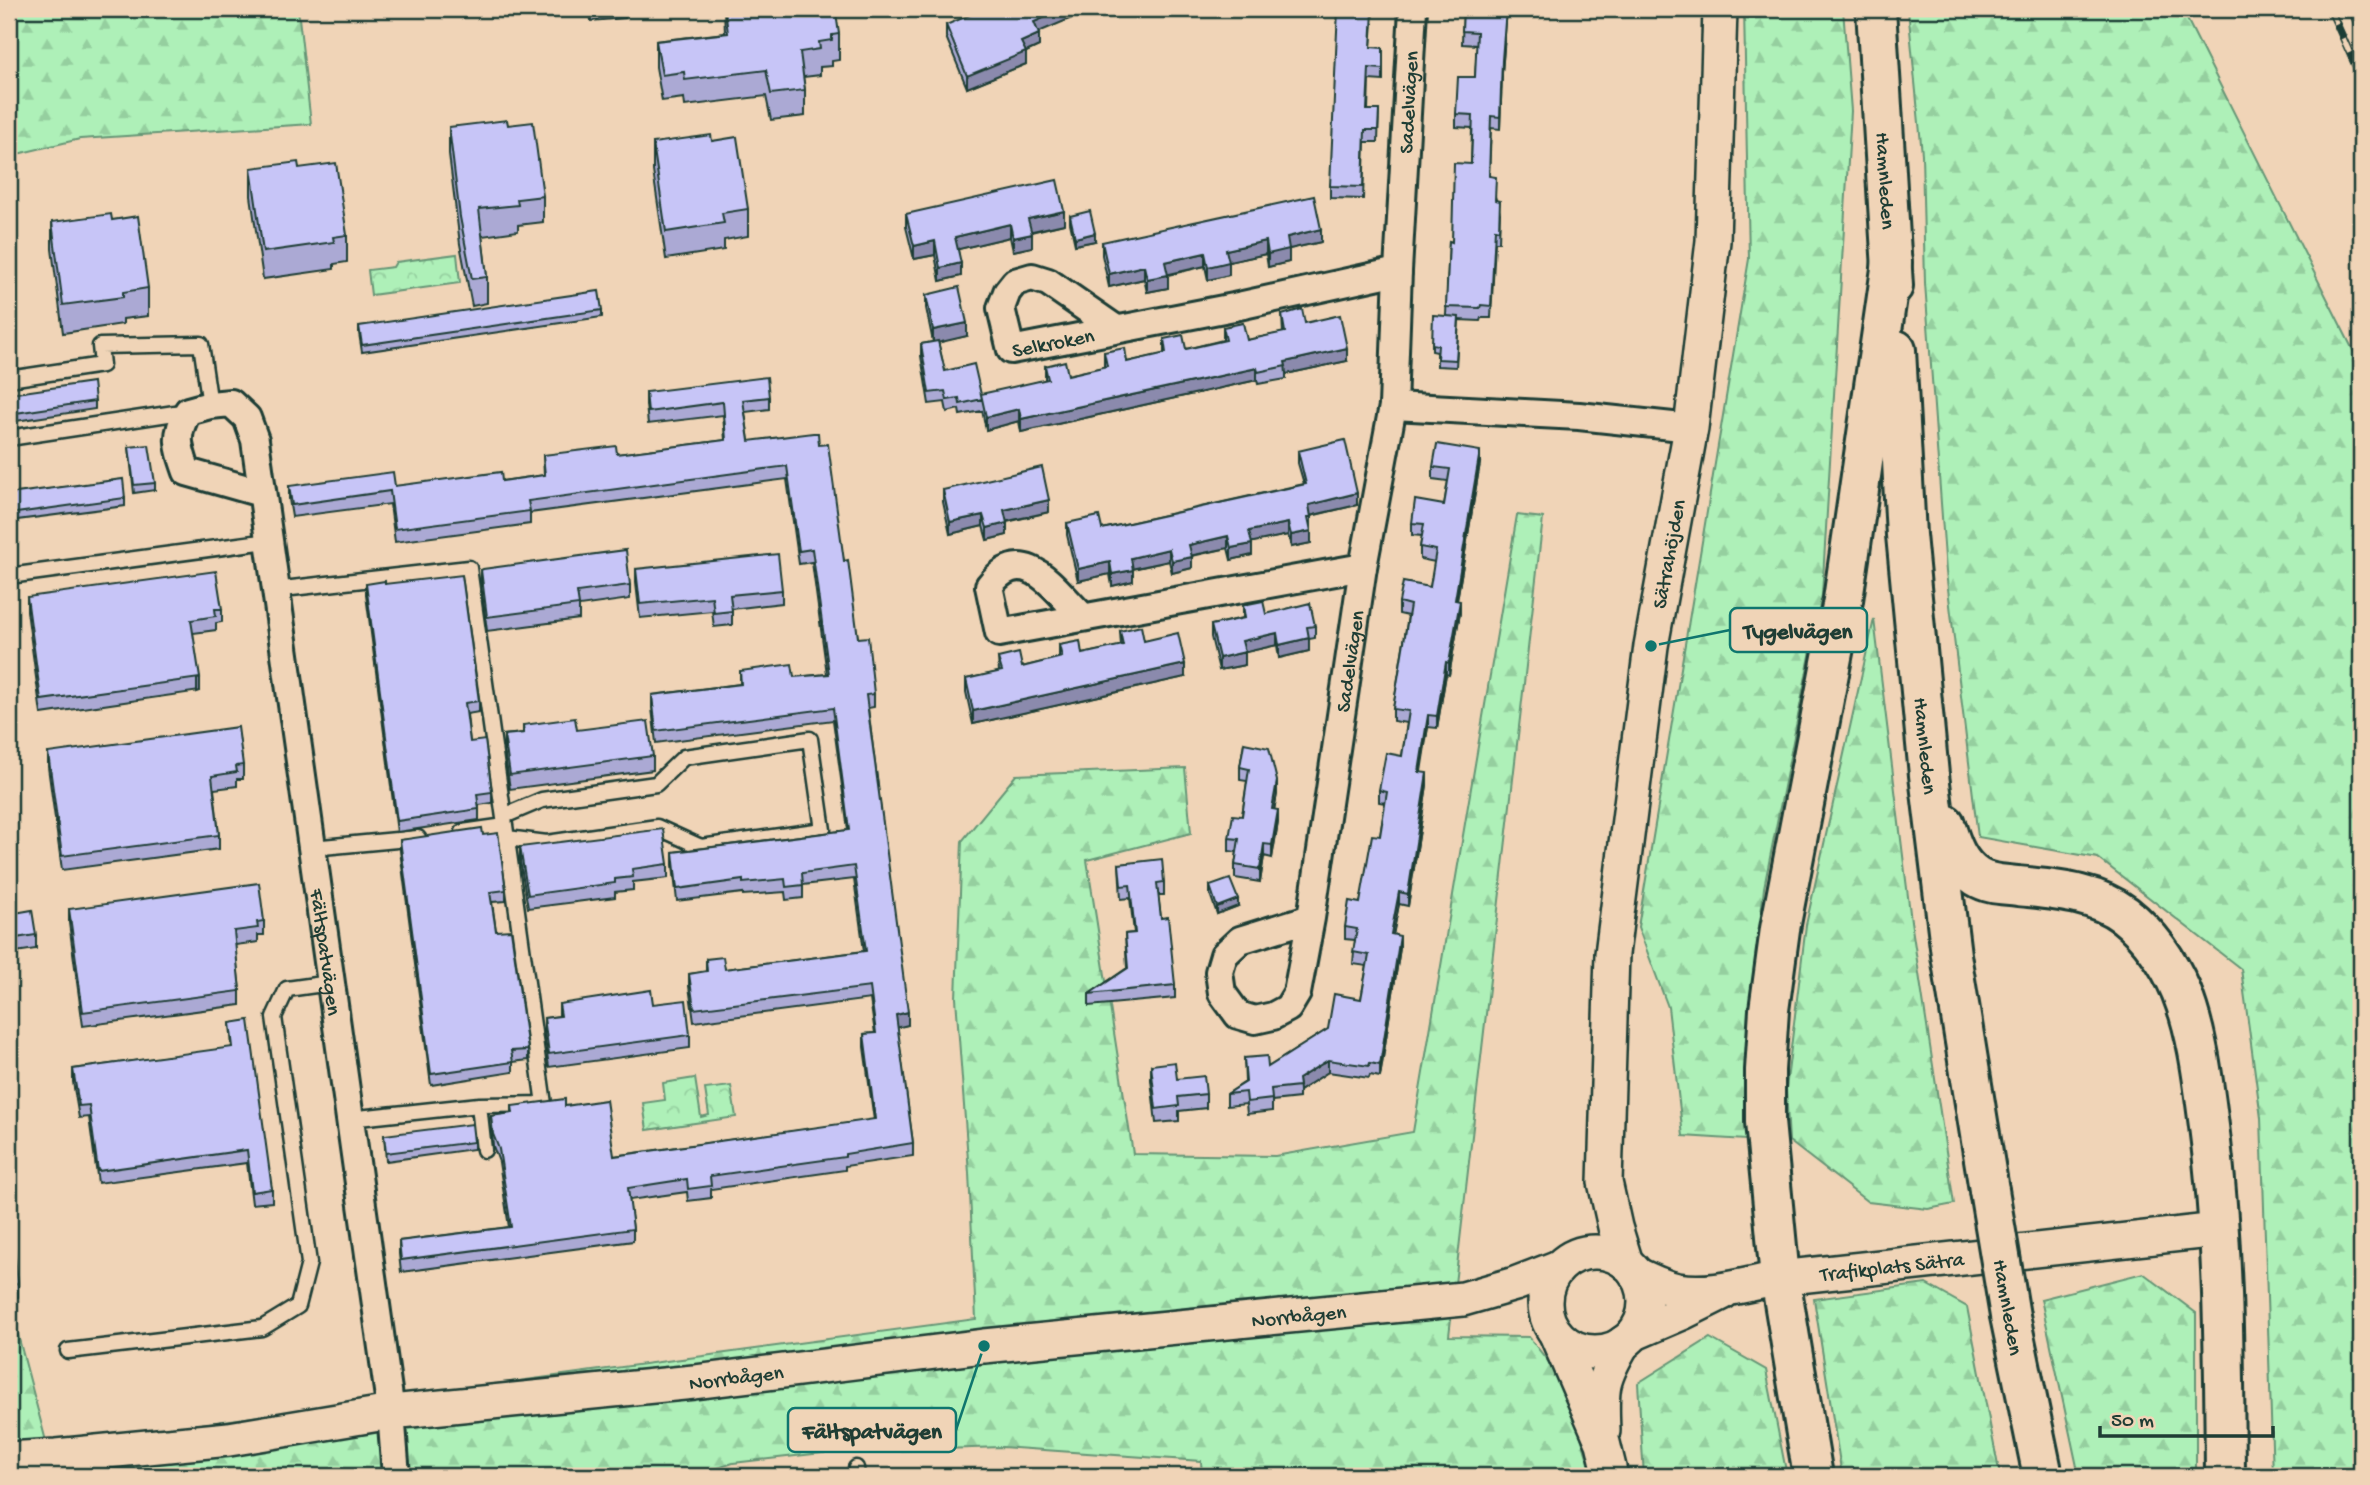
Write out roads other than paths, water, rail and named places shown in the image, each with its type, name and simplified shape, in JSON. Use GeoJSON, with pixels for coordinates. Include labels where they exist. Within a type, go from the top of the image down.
{"type":"FeatureCollection","features":[{"type":"Feature","properties":{"kind":"main road","name":"Hamnleden"},"geometry":{"type":"LineString","coordinates":[[1877,9],[1906,535],[1929,775],[1951,955],[1989,1190],[2010,1316],[2043,1476]]}},
{"type":"Feature","properties":{"kind":"main road"},"geometry":{"type":"LineString","coordinates":[[1813,1476],[1780,1278],[1765,1122],[1765,1070],[1769,1010],[1780,929],[1843,600],[1892,262]]}},
{"type":"Feature","properties":{"kind":"main road"},"geometry":{"type":"LineString","coordinates":[[1929,775],[1952,847],[1960,861],[1978,878],[1993,884],[2082,895],[2104,902],[2142,930],[2170,968],[2181,991],[2198,1053],[2213,1162],[2224,1316],[2225,1476]]}},
{"type":"Feature","properties":{"kind":"street","name":"Sadelvägen"},"geometry":{"type":"LineString","coordinates":[[1311,918],[1363,567],[1393,406],[1413,9]]}},
{"type":"Feature","properties":{"kind":"street","name":"Sätrahöjden"},"geometry":{"type":"LineString","coordinates":[[1565,1262],[1591,1232],[1605,1182],[1612,954],[1651,646],[1691,428],[1713,241],[1720,9]]}},
{"type":"Feature","properties":{"kind":"street","name":"Selkroken"},"geometry":{"type":"LineString","coordinates":[[1116,329],[1234,307],[1398,271]]}},
{"type":"Feature","properties":{"kind":"street","name":"Fältspatvägen"},"geometry":{"type":"LineString","coordinates":[[199,408],[231,403],[247,418],[255,440],[391,1412],[396,1476]]}},
{"type":"Feature","properties":{"kind":"street"},"geometry":{"type":"LineString","coordinates":[[1393,406],[1579,416],[1691,428]]}},
{"type":"Feature","properties":{"kind":"street"},"geometry":{"type":"LineString","coordinates":[[199,408],[178,428],[180,452],[187,472],[261,494]]}},
{"type":"Feature","properties":{"kind":"street"},"geometry":{"type":"LineString","coordinates":[[1082,616],[1363,567]]}},
{"type":"Feature","properties":{"kind":"street","name":"Sätrahöjden"},"geometry":{"type":"LineString","coordinates":[[1605,1182],[1615,1227],[1631,1268]]}},
{"type":"Feature","properties":{"kind":"street","name":"Trafikplats Sätra"},"geometry":{"type":"LineString","coordinates":[[1631,1268],[1676,1290],[1697,1292],[1780,1278],[2218,1230]]}},
{"type":"Feature","properties":{"kind":"street"},"geometry":{"type":"LineString","coordinates":[[1603,1443],[1601,1391],[1608,1369],[1642,1319],[1645,1303],[1643,1288],[1631,1268],[1613,1256],[1600,1252],[1585,1253],[1565,1262],[1551,1279],[1545,1307],[1603,1443],[1611,1476]]}},
{"type":"Feature","properties":{"kind":"street","name":"Norrbågen"},"geometry":{"type":"LineString","coordinates":[[9,1459],[57,1457],[229,1438],[391,1412],[694,1382],[984,1346],[1463,1299],[1516,1284],[1565,1262]]}},
{"type":"Feature","properties":{"kind":"street","name":"Trafikplats Sätra"},"geometry":{"type":"LineString","coordinates":[[1629,1338],[1733,1288]]}},
{"type":"Feature","properties":{"kind":"street","name":"Norrbågen"},"geometry":{"type":"LineString","coordinates":[[1463,1299],[1513,1305],[1531,1311],[1552,1328]]}},
{"type":"Feature","properties":{"kind":"street"},"geometry":{"type":"LineString","coordinates":[[1552,1328],[1567,1344],[1595,1352],[1610,1350],[1629,1338]]}},
{"type":"Feature","properties":{"kind":"lane"},"geometry":{"type":"LineString","coordinates":[[9,379],[102,365],[100,346],[201,344],[199,408],[9,438]]}},
{"type":"Feature","properties":{"kind":"lane"},"geometry":{"type":"LineString","coordinates":[[9,576],[268,541]]}},
{"type":"Feature","properties":{"kind":"lane"},"geometry":{"type":"LineString","coordinates":[[275,590],[468,568],[544,1104],[479,1105],[349,1118]]}},
{"type":"Feature","properties":{"kind":"lane"},"geometry":{"type":"LineString","coordinates":[[312,848],[505,827],[547,843],[657,827],[701,847],[822,830],[810,739],[684,757],[656,784],[542,800],[505,827]]}},
{"type":"Feature","properties":{"kind":"lane"},"geometry":{"type":"LineString","coordinates":[[68,1351],[262,1328],[298,1306],[309,1263],[274,1017],[287,989],[330,983]]}},
{"type":"Feature","properties":{"kind":"lane"},"geometry":{"type":"LineString","coordinates":[[479,1105],[484,1150]]}},
{"type":"Feature","properties":{"kind":"railway"},"geometry":{"type":"LineString","coordinates":[[2330,9],[2361,78]]}},
{"type":"Feature","properties":{"kind":"railway"},"geometry":{"type":"LineString","coordinates":[[2351,9],[2361,33]]}},
{"type":"Feature","properties":{"kind":"place","name":"Tygelvägen"},"geometry":{"type":"Point","coordinates":[1651,646]}},
{"type":"Feature","properties":{"kind":"place","name":"Fältspatvägen"},"geometry":{"type":"Point","coordinates":[984,1346]}}]}
